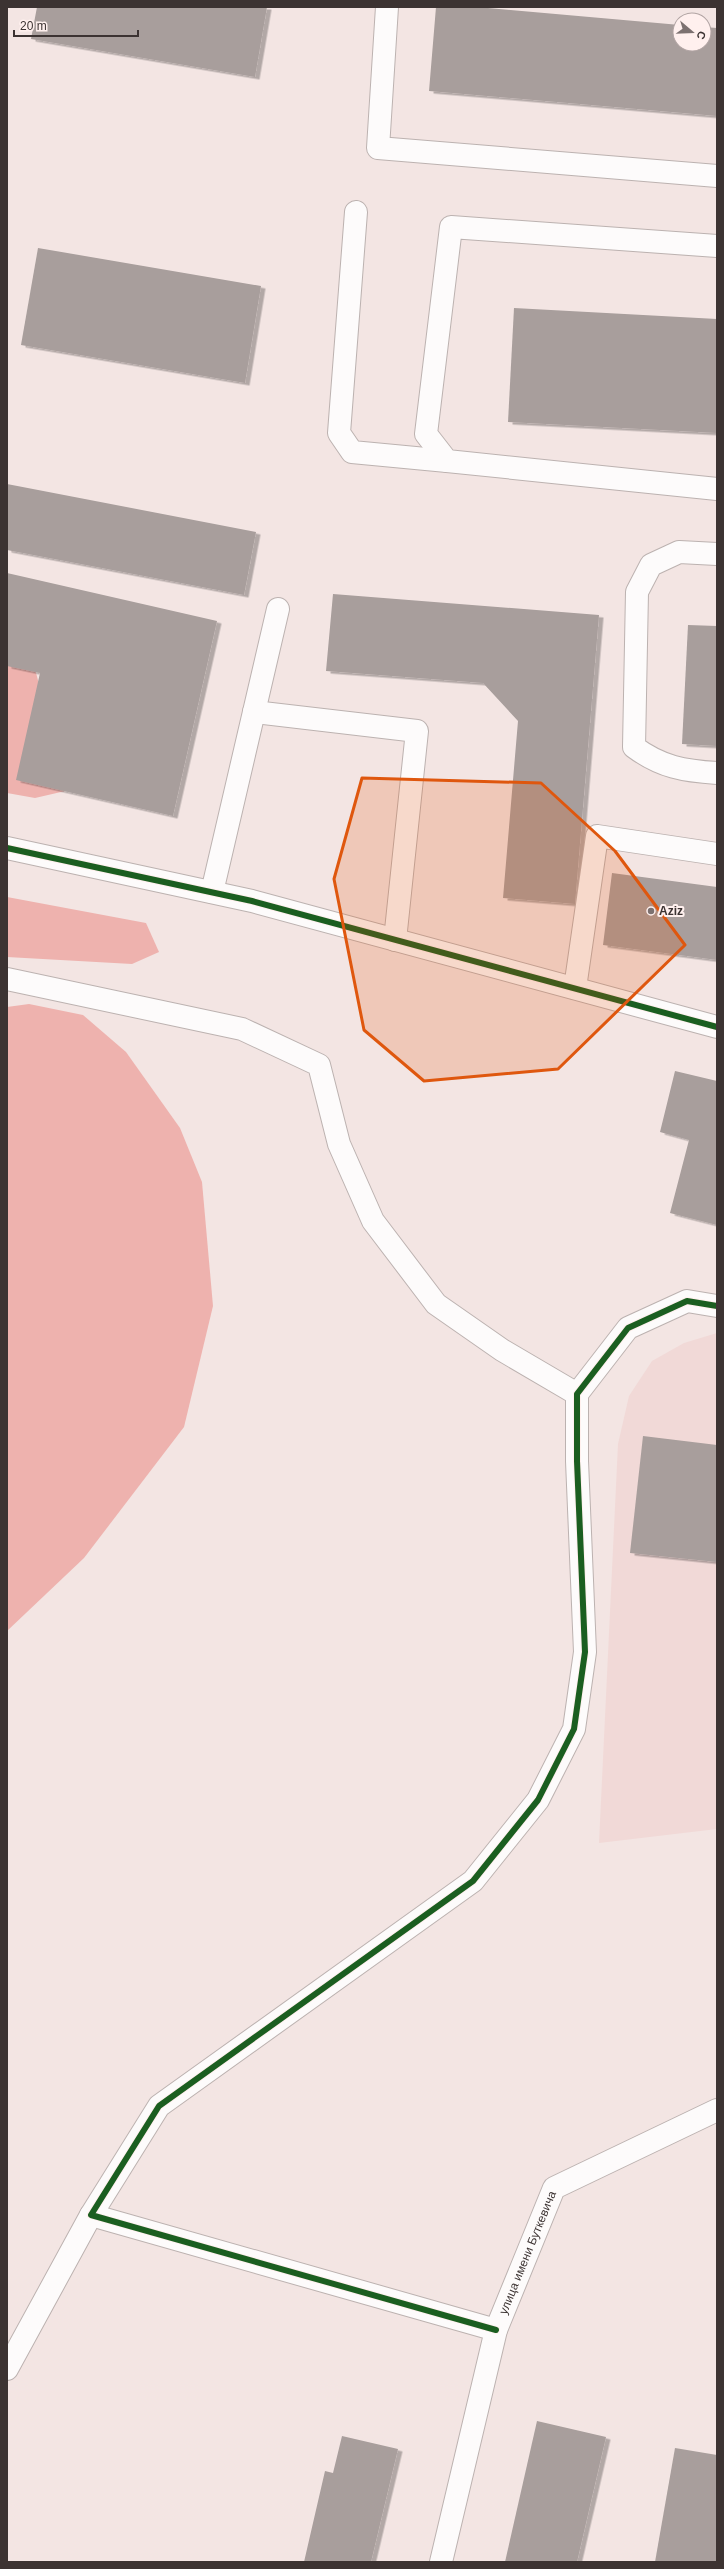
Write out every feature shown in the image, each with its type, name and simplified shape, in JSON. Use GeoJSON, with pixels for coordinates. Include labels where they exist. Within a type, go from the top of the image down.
{"type":"FeatureCollection","features":[{"type":"Feature","properties":{"kind":"street"},"geometry":{"type":"LineString","coordinates":[[387,7],[378,148],[717,176]]}},
{"type":"Feature","properties":{"kind":"street"},"geometry":{"type":"LineString","coordinates":[[356,212],[339,433],[352,452],[717,489]]}},
{"type":"Feature","properties":{"kind":"street"},"geometry":{"type":"LineString","coordinates":[[447,461],[426,434],[451,227],[717,246]]}},
{"type":"Feature","properties":{"kind":"street"},"geometry":{"type":"LineString","coordinates":[[717,553],[679,552],[665,558],[651,565],[637,592],[634,747],[652,760],[673,767],[686,771],[717,773]]}},
{"type":"Feature","properties":{"kind":"street"},"geometry":{"type":"LineString","coordinates":[[212,892],[278,609]]}},
{"type":"Feature","properties":{"kind":"street"},"geometry":{"type":"LineString","coordinates":[[254,712],[417,731],[395,940]]}},
{"type":"Feature","properties":{"kind":"street"},"geometry":{"type":"LineString","coordinates":[[575,988],[597,836],[717,854]]}},
{"type":"Feature","properties":{"kind":"street"},"geometry":{"type":"LineString","coordinates":[[7,848],[212,892],[717,1027]]}},
{"type":"Feature","properties":{"kind":"street"},"geometry":{"type":"LineString","coordinates":[[7,979],[242,1029],[319,1065],[339,1144],[373,1221],[436,1304],[502,1350],[577,1394]]}},
{"type":"Feature","properties":{"kind":"street"},"geometry":{"type":"LineString","coordinates":[[7,2369],[91,2215],[159,2106],[473,1881],[538,1800],[574,1729],[584,1652],[577,1461],[577,1394],[628,1328],[688,1301],[717,1306]]}},
{"type":"Feature","properties":{"kind":"street","name":"улица имени Буткевича"},"geometry":{"type":"LineString","coordinates":[[441,2562],[496,2330],[554,2188],[717,2110]]}},
{"type":"Feature","properties":{"kind":"street"},"geometry":{"type":"LineString","coordinates":[[91,2215],[496,2330]]}},
{"type":"Feature","properties":{"kind":"highlighted area"},"geometry":{"type":"Polygon","coordinates":[[[362,778],[541,783],[615,851],[685,945],[558,1069],[424,1081],[364,1030],[334,879],[362,778]]]}},
{"type":"Feature","properties":{"kind":"shaded area"},"geometry":{"type":"Polygon","coordinates":[[[31,653],[56,751],[87,786],[35,798],[7,793],[7,654],[31,653]]]}},
{"type":"Feature","properties":{"kind":"shaded area"},"geometry":{"type":"Polygon","coordinates":[[[7,897],[146,923],[159,952],[132,964],[7,957],[7,897]]]}},
{"type":"Feature","properties":{"kind":"shaded area"},"geometry":{"type":"Polygon","coordinates":[[[29,1004],[83,1015],[126,1052],[180,1128],[202,1182],[213,1306],[184,1427],[84,1558],[7,1631],[7,1007],[29,1004]]]}},
{"type":"Feature","properties":{"kind":"shaded area"},"geometry":{"type":"Polygon","coordinates":[[[717,1333],[717,1829],[599,1843],[618,1444],[629,1396],[652,1361],[684,1343],[717,1333]]]}},
{"type":"Feature","properties":{"kind":"building"},"geometry":{"type":"Polygon","coordinates":[[[37,7],[267,7],[255,77],[31,39],[37,7]]]}},
{"type":"Feature","properties":{"kind":"building"},"geometry":{"type":"Polygon","coordinates":[[[436,7],[477,7],[672,24],[672,52],[712,52],[712,28],[717,28],[717,116],[429,91],[436,7]]]}},
{"type":"Feature","properties":{"kind":"building"},"geometry":{"type":"Polygon","coordinates":[[[38,248],[261,286],[245,383],[21,345],[38,248]]]}},
{"type":"Feature","properties":{"kind":"building"},"geometry":{"type":"Polygon","coordinates":[[[514,308],[717,319],[717,433],[508,422],[514,308]]]}},
{"type":"Feature","properties":{"kind":"building"},"geometry":{"type":"Polygon","coordinates":[[[7,484],[256,532],[244,595],[7,550],[7,484]]]}},
{"type":"Feature","properties":{"kind":"building"},"geometry":{"type":"Polygon","coordinates":[[[7,573],[217,621],[173,816],[16,780],[40,673],[7,666],[7,573]]]}},
{"type":"Feature","properties":{"kind":"building"},"geometry":{"type":"Polygon","coordinates":[[[333,594],[599,615],[575,904],[503,898],[518,721],[483,683],[326,671],[333,594]]]}},
{"type":"Feature","properties":{"kind":"building"},"geometry":{"type":"Polygon","coordinates":[[[688,625],[717,626],[717,746],[682,744],[688,625]]]}},
{"type":"Feature","properties":{"kind":"building"},"geometry":{"type":"Polygon","coordinates":[[[612,873],[717,887],[717,960],[603,945],[612,873]]]}},
{"type":"Feature","properties":{"kind":"building"},"geometry":{"type":"Polygon","coordinates":[[[675,1071],[717,1081],[717,1225],[670,1213],[689,1140],[660,1132],[675,1071]]]}},
{"type":"Feature","properties":{"kind":"building"},"geometry":{"type":"Polygon","coordinates":[[[643,1436],[717,1445],[717,1562],[630,1553],[643,1436]]]}},
{"type":"Feature","properties":{"kind":"building"},"geometry":{"type":"Polygon","coordinates":[[[537,2421],[606,2437],[577,2562],[505,2562],[537,2421]]]}},
{"type":"Feature","properties":{"kind":"building"},"geometry":{"type":"Polygon","coordinates":[[[342,2436],[398,2449],[371,2562],[304,2562],[325,2471],[333,2473],[342,2436]]]}},
{"type":"Feature","properties":{"kind":"building"},"geometry":{"type":"Polygon","coordinates":[[[675,2448],[717,2455],[717,2562],[655,2562],[675,2448]]]}},
{"type":"Feature","properties":{"kind":"cycle path"},"geometry":{"type":"LineString","coordinates":[[7,848],[252,901],[717,1027]]}},
{"type":"Feature","properties":{"kind":"cycle path"},"geometry":{"type":"LineString","coordinates":[[496,2330],[91,2215],[159,2106],[473,1881],[538,1800],[574,1729],[585,1652],[577,1461],[577,1394],[628,1328],[687,1301],[717,1306]]}},
{"type":"Feature","properties":{"kind":"place","name":"Aziz"},"geometry":{"type":"Point","coordinates":[651,911]}}]}
